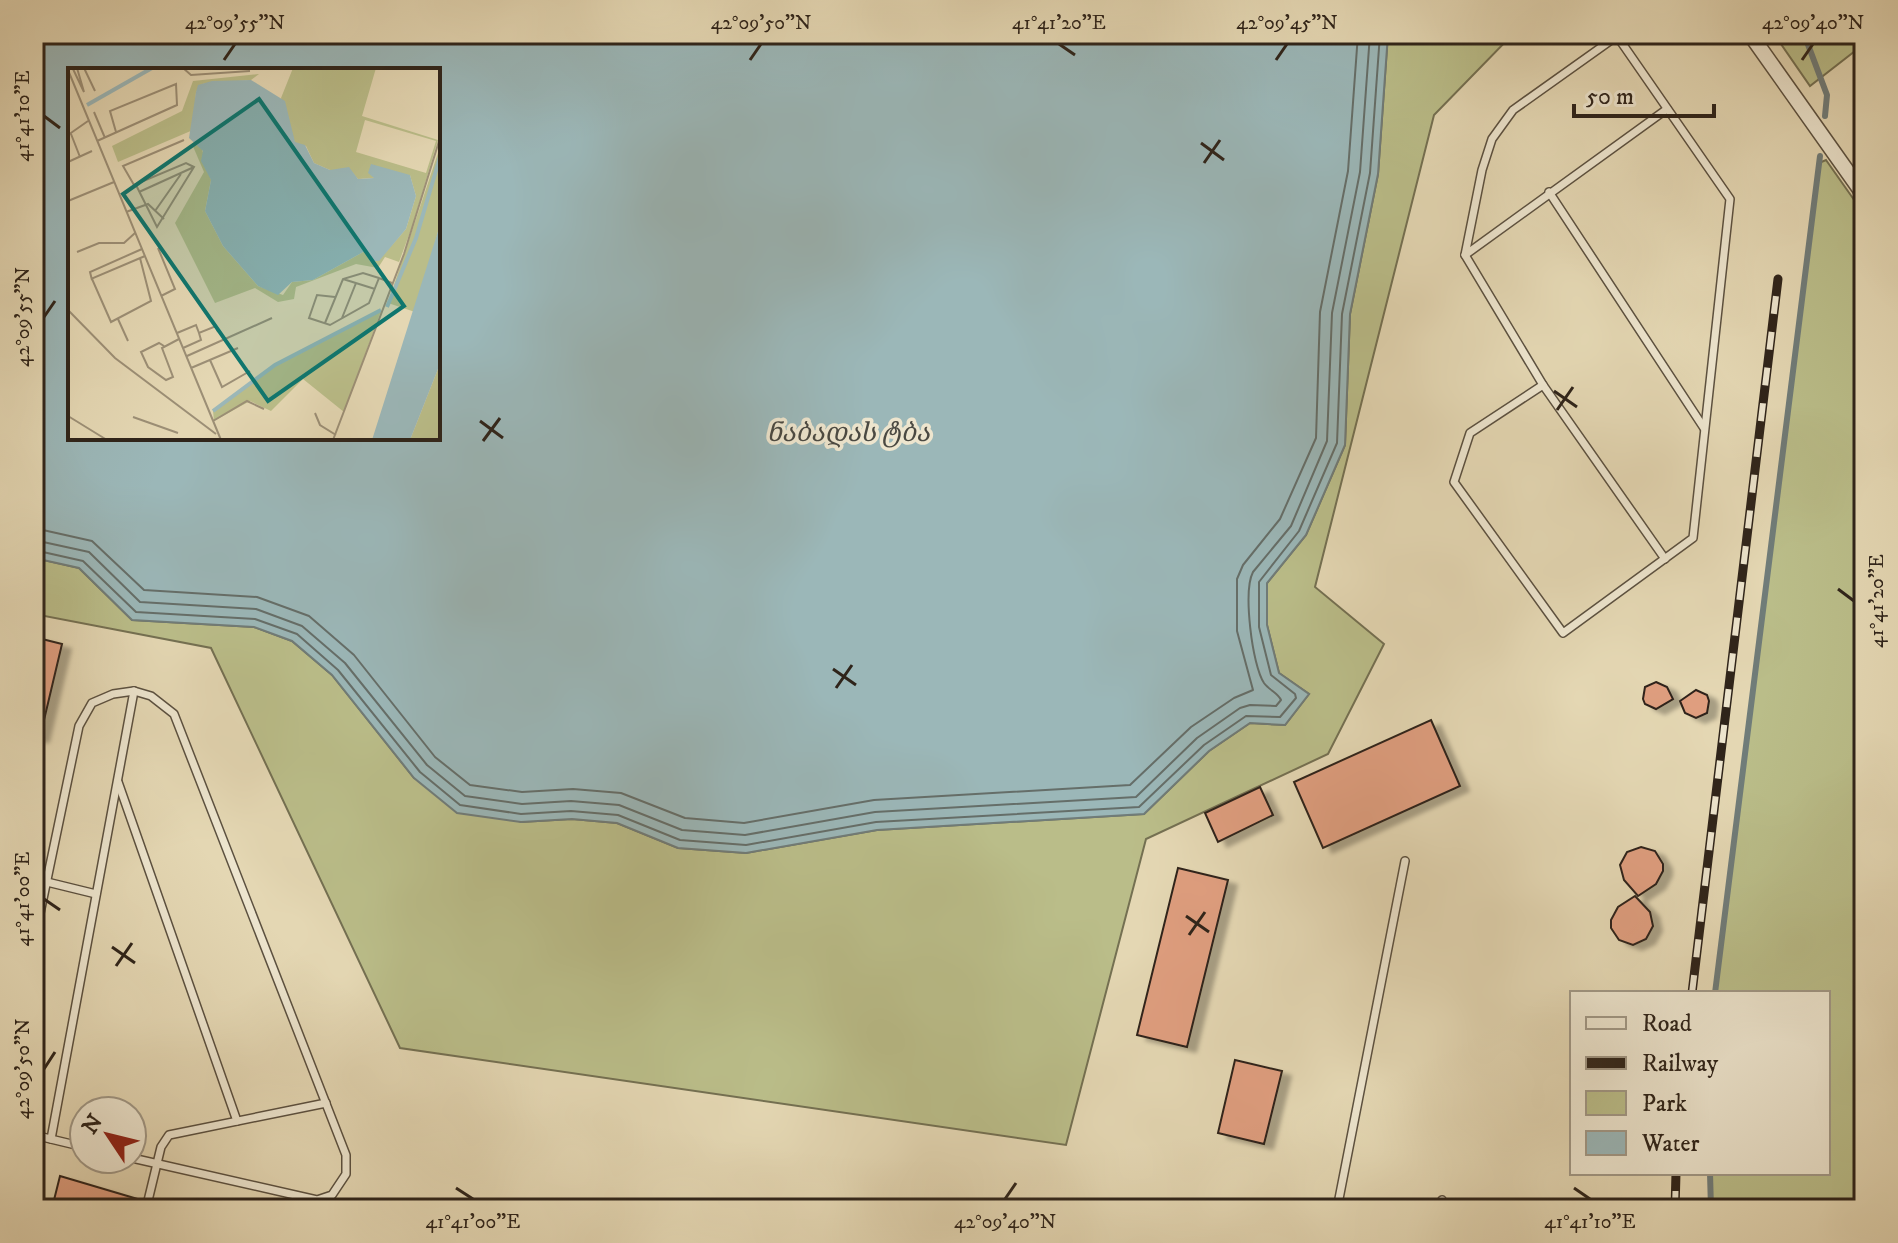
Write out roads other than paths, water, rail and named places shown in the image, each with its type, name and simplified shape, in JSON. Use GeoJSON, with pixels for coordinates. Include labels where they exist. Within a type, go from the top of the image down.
{"type":"FeatureCollection","features":[{"type":"Feature","properties":{"kind":"street"},"geometry":{"type":"LineString","coordinates":[[1750,34],[1864,195]]}},
{"type":"Feature","properties":{"kind":"lane"},"geometry":{"type":"LineString","coordinates":[[1543,385],[1470,433],[1454,482],[1563,633],[1665,559],[1693,538],[1730,199],[1619,35],[1513,110],[1492,139],[1482,170],[1465,255],[1543,385],[1665,559]]}},
{"type":"Feature","properties":{"kind":"lane"},"geometry":{"type":"LineString","coordinates":[[1465,255],[1667,109]]}},
{"type":"Feature","properties":{"kind":"lane"},"geometry":{"type":"LineString","coordinates":[[1549,192],[1705,429]]}},
{"type":"Feature","properties":{"kind":"lane"},"geometry":{"type":"LineString","coordinates":[[51,1139],[134,691]]}},
{"type":"Feature","properties":{"kind":"lane"},"geometry":{"type":"LineString","coordinates":[[34,942],[79,726],[92,703],[113,694],[134,691],[151,696],[174,714],[346,1155],[346,1174],[332,1195],[317,1200],[148,1162]]}},
{"type":"Feature","properties":{"kind":"lane"},"geometry":{"type":"LineString","coordinates":[[118,780],[237,1121]]}},
{"type":"Feature","properties":{"kind":"lane"},"geometry":{"type":"LineString","coordinates":[[1337,1209],[1405,861]]}},
{"type":"Feature","properties":{"kind":"lane"},"geometry":{"type":"LineString","coordinates":[[47,882],[96,894]]}},
{"type":"Feature","properties":{"kind":"lane"},"geometry":{"type":"LineString","coordinates":[[146,1209],[161,1147],[169,1135],[326,1103]]}},
{"type":"Feature","properties":{"kind":"lane"},"geometry":{"type":"LineString","coordinates":[[34,1135],[68,1143]]}},
{"type":"Feature","properties":{"kind":"water","name":"ნაბადას ტბა"},"geometry":{"type":"Polygon","coordinates":[[[34,34],[1388,34],[1378,174],[1350,314],[1345,445],[1306,535],[1267,583],[1267,625],[1279,673],[1309,694],[1285,725],[1250,723],[1209,751],[1144,814],[877,830],[746,853],[678,848],[617,823],[572,819],[521,822],[457,813],[414,778],[332,675],[292,641],[254,627],[132,620],[79,568],[34,558],[34,34]]]}},
{"type":"Feature","properties":{"kind":"waterway"},"geometry":{"type":"LineString","coordinates":[[1804,34],[1827,95],[1825,116]]}},
{"type":"Feature","properties":{"kind":"waterway"},"geometry":{"type":"LineString","coordinates":[[1715,991],[1820,156]]}},
{"type":"Feature","properties":{"kind":"waterway"},"geometry":{"type":"LineString","coordinates":[[1710,1175],[1711,1209]]}},
{"type":"Feature","properties":{"kind":"railway"},"geometry":{"type":"LineString","coordinates":[[1692,991],[1778,279]]}},
{"type":"Feature","properties":{"kind":"railway"},"geometry":{"type":"LineString","coordinates":[[1675,1209],[1676,1175]]}}]}
